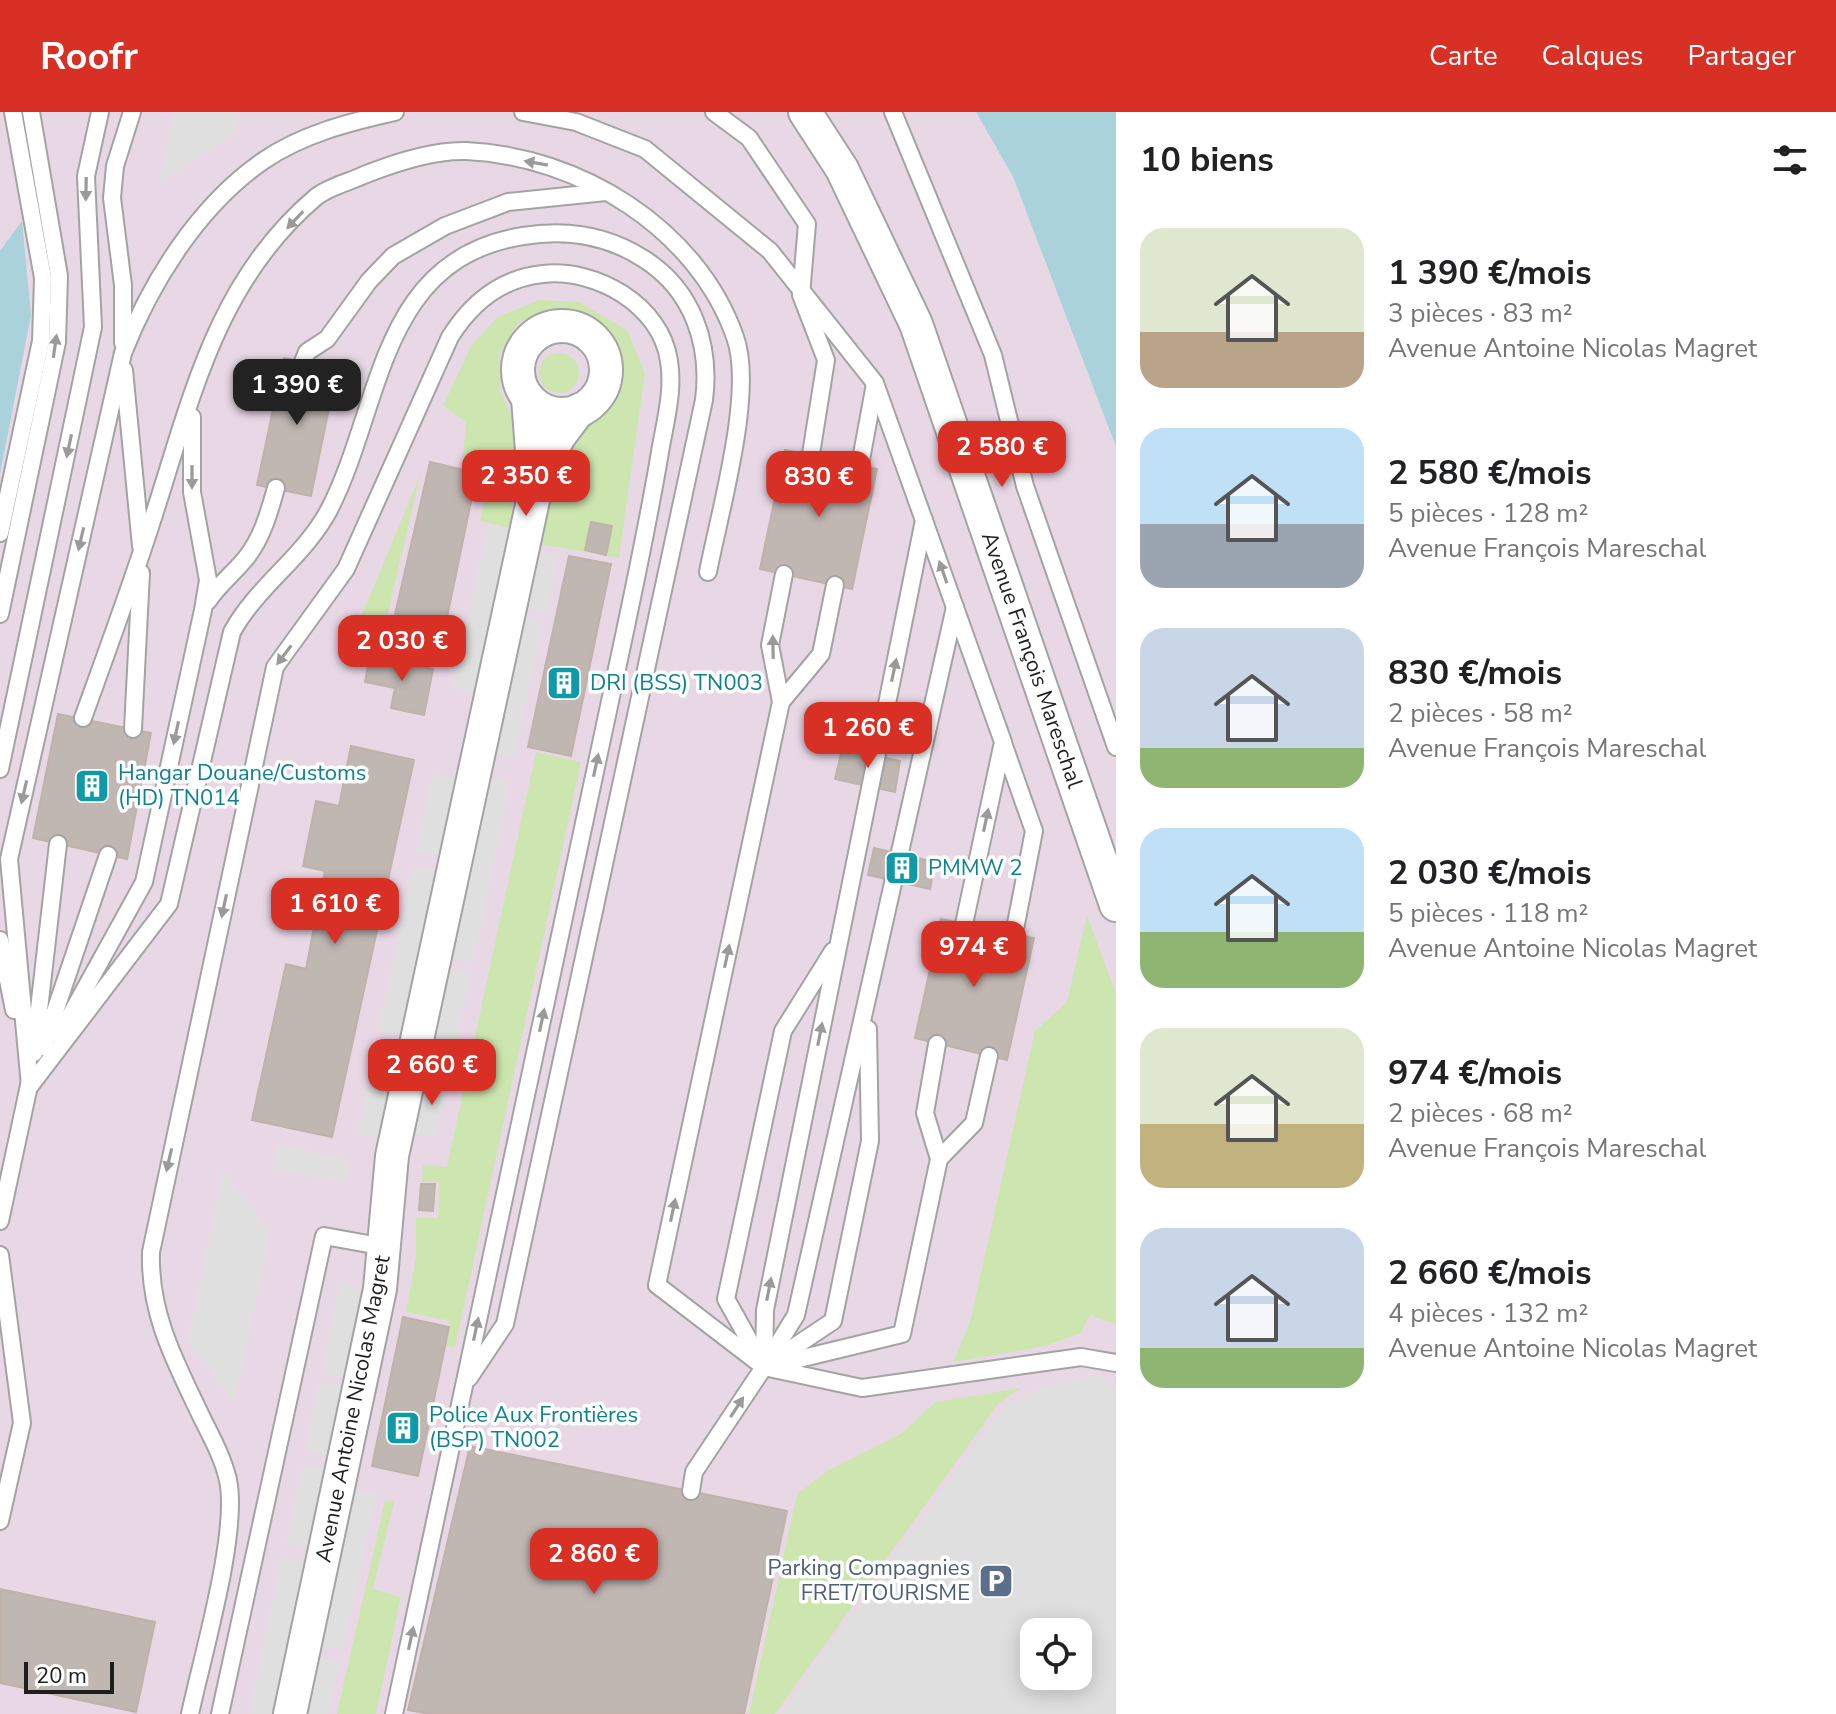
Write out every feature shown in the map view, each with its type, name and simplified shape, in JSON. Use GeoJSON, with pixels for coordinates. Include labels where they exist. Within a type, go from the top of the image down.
{"type":"FeatureCollection","features":[{"type":"Feature","properties":{"kind":"street","name":"Avenue François Mareschal"},"geometry":{"type":"LineString","coordinates":[[805,112],[842,169],[916,324],[1116,905]]}},
{"type":"Feature","properties":{"kind":"street","name":"Avenue Antoine Nicolas Magret"},"geometry":{"type":"LineString","coordinates":[[290,1714],[377,1304],[392,1156],[535,491],[558,438],[579,410],[601,391],[606,370],[597,343],[573,327],[551,327],[527,344],[518,371],[528,398],[535,491]]}},
{"type":"Feature","properties":{"kind":"street"},"geometry":{"type":"LineString","coordinates":[[528,398],[551,412],[579,410]]}},
{"type":"Feature","properties":{"kind":"lane"},"geometry":{"type":"LineString","coordinates":[[0,533],[41,341],[43,278],[13,112]]}},
{"type":"Feature","properties":{"kind":"lane"},"geometry":{"type":"LineString","coordinates":[[0,614],[57,342],[59,276],[31,112]]}},
{"type":"Feature","properties":{"kind":"lane"},"geometry":{"type":"LineString","coordinates":[[0,769],[93,327],[86,176],[100,112]]}},
{"type":"Feature","properties":{"kind":"lane"},"geometry":{"type":"LineString","coordinates":[[132,112],[115,166],[112,198],[123,285],[123,353],[142,553],[133,729]]}},
{"type":"Feature","properties":{"kind":"lane"},"geometry":{"type":"LineString","coordinates":[[30,1086],[9,859],[123,353],[142,303],[205,213],[263,161],[333,126],[395,112]]}},
{"type":"Feature","properties":{"kind":"lane"},"geometry":{"type":"LineString","coordinates":[[523,112],[576,122],[645,149],[770,251],[801,295],[875,383],[1034,831],[1014,934]]}},
{"type":"Feature","properties":{"kind":"lane"},"geometry":{"type":"LineString","coordinates":[[714,112],[749,138]]}},
{"type":"Feature","properties":{"kind":"lane"},"geometry":{"type":"LineString","coordinates":[[731,112],[807,224],[801,295],[826,360],[811,454]]}},
{"type":"Feature","properties":{"kind":"lane"},"geometry":{"type":"LineString","coordinates":[[893,112],[993,355],[1025,486],[1116,747]]}},
{"type":"Feature","properties":{"kind":"lane"},"geometry":{"type":"LineString","coordinates":[[83,718],[142,553],[204,355],[225,312],[263,254],[318,195],[392,163],[465,151],[549,166],[608,192],[664,231],[710,285],[736,339],[741,381],[708,572]]}},
{"type":"Feature","properties":{"kind":"lane"},"geometry":{"type":"LineString","coordinates":[[303,362],[307,352],[327,339],[369,281],[393,256],[445,226],[508,202],[608,192]]}},
{"type":"Feature","properties":{"kind":"lane"},"geometry":{"type":"LineString","coordinates":[[30,1086],[169,904],[228,640],[251,602],[301,550],[325,516],[397,330],[413,301],[452,262],[500,240],[518,236],[558,232],[598,237],[651,263],[685,299],[700,332],[706,363],[704,400],[505,1324],[464,1386]]}},
{"type":"Feature","properties":{"kind":"lane"},"geometry":{"type":"LineString","coordinates":[[190,1714],[223,1560],[230,1494],[219,1453],[165,1341],[154,1304],[151,1252],[275,667],[346,569],[457,326],[475,304],[500,286],[526,276],[556,273],[586,277],[612,288],[648,316],[665,344],[670,388],[625,632],[394,1714]]}},
{"type":"Feature","properties":{"kind":"lane"},"geometry":{"type":"LineString","coordinates":[[860,465],[875,383]]}},
{"type":"Feature","properties":{"kind":"lane"},"geometry":{"type":"LineString","coordinates":[[30,1086],[144,882],[208,580],[192,492],[192,399]]}},
{"type":"Feature","properties":{"kind":"lane"},"geometry":{"type":"LineString","coordinates":[[203,610],[220,581],[245,558],[265,526],[276,488]]}},
{"type":"Feature","properties":{"kind":"lane"},"geometry":{"type":"LineString","coordinates":[[764,1367],[765,1310],[925,519]]}},
{"type":"Feature","properties":{"kind":"lane"},"geometry":{"type":"LineString","coordinates":[[784,574],[770,645],[781,702],[657,1285],[764,1367],[862,1388],[1081,1357],[1116,1363]]}},
{"type":"Feature","properties":{"kind":"lane"},"geometry":{"type":"LineString","coordinates":[[781,702],[821,654],[835,585]]}},
{"type":"Feature","properties":{"kind":"lane"},"geometry":{"type":"LineString","coordinates":[[691,1491],[694,1472],[796,1315],[955,606]]}},
{"type":"Feature","properties":{"kind":"lane"},"geometry":{"type":"LineString","coordinates":[[964,924],[1003,742]]}},
{"type":"Feature","properties":{"kind":"lane"},"geometry":{"type":"LineString","coordinates":[[0,1221],[30,1086],[58,844]]}},
{"type":"Feature","properties":{"kind":"lane"},"geometry":{"type":"LineString","coordinates":[[30,1086],[108,855]]}},
{"type":"Feature","properties":{"kind":"lane"},"geometry":{"type":"LineString","coordinates":[[0,940],[30,1086]]}},
{"type":"Feature","properties":{"kind":"lane"},"geometry":{"type":"LineString","coordinates":[[764,1367],[726,1299],[783,1031],[838,943]]}},
{"type":"Feature","properties":{"kind":"lane"},"geometry":{"type":"LineString","coordinates":[[764,1367],[833,1321],[870,1141],[867,1007]]}},
{"type":"Feature","properties":{"kind":"lane"},"geometry":{"type":"LineString","coordinates":[[764,1367],[902,1334],[939,1159],[925,1113],[937,1044]]}},
{"type":"Feature","properties":{"kind":"lane"},"geometry":{"type":"LineString","coordinates":[[939,1159],[974,1123],[989,1056]]}},
{"type":"Feature","properties":{"kind":"lane"},"geometry":{"type":"LineString","coordinates":[[220,1714],[324,1236],[385,1247]]}},
{"type":"Feature","properties":{"kind":"lane"},"geometry":{"type":"LineString","coordinates":[[0,1255],[22,1423],[0,1521]]}},
{"type":"Feature","properties":{"kind":"shaded area"},"geometry":{"type":"Polygon","coordinates":[[[0,112],[976,112],[1013,177],[1116,447],[1116,1714],[0,1714],[0,112]]]}},
{"type":"Feature","properties":{"kind":"shaded area"},"geometry":{"type":"Polygon","coordinates":[[[174,112],[239,112],[235,132],[159,182],[174,112]]]}},
{"type":"Feature","properties":{"kind":"shaded area"},"geometry":{"type":"Polygon","coordinates":[[[488,523],[510,528],[475,692],[453,688],[488,523]]]}},
{"type":"Feature","properties":{"kind":"shaded area"},"geometry":{"type":"Polygon","coordinates":[[[537,552],[558,557],[546,612],[526,608],[537,552]]]}},
{"type":"Feature","properties":{"kind":"shaded area"},"geometry":{"type":"Polygon","coordinates":[[[524,618],[543,622],[514,757],[495,753],[524,618]]]}},
{"type":"Feature","properties":{"kind":"shaded area"},"geometry":{"type":"Polygon","coordinates":[[[433,774],[455,779],[439,856],[416,852],[433,774]]]}},
{"type":"Feature","properties":{"kind":"shaded area"},"geometry":{"type":"Polygon","coordinates":[[[488,777],[510,781],[473,962],[451,958],[488,777]]]}},
{"type":"Feature","properties":{"kind":"shaded area"},"geometry":{"type":"Polygon","coordinates":[[[414,866],[436,870],[401,1035],[378,1031],[414,866]]]}},
{"type":"Feature","properties":{"kind":"shaded area"},"geometry":{"type":"Polygon","coordinates":[[[449,971],[470,975],[435,1138],[413,1134],[449,971]]]}},
{"type":"Feature","properties":{"kind":"shaded area"},"geometry":{"type":"Polygon","coordinates":[[[377,1043],[398,1047],[378,1139],[357,1134],[377,1043]]]}},
{"type":"Feature","properties":{"kind":"shaded area"},"geometry":{"type":"Polygon","coordinates":[[[277,1145],[349,1160],[345,1183],[272,1168],[277,1145]]]}},
{"type":"Feature","properties":{"kind":"shaded area"},"geometry":{"type":"Polygon","coordinates":[[[223,1171],[270,1234],[234,1402],[188,1340],[223,1171]]]}},
{"type":"Feature","properties":{"kind":"shaded area"},"geometry":{"type":"Polygon","coordinates":[[[340,1284],[361,1288],[342,1377],[321,1373],[340,1284]]]}},
{"type":"Feature","properties":{"kind":"shaded area","name":"Parking Compagnies FRET/TOURISME"},"geometry":{"type":"Polygon","coordinates":[[[1100,1374],[1116,1393],[1116,1714],[780,1714],[1003,1407],[1037,1389],[1100,1374]]]}},
{"type":"Feature","properties":{"kind":"shaded area"},"geometry":{"type":"Polygon","coordinates":[[[319,1383],[340,1387],[326,1455],[305,1451],[319,1383]]]}},
{"type":"Feature","properties":{"kind":"shaded area"},"geometry":{"type":"Polygon","coordinates":[[[302,1466],[323,1470],[307,1547],[286,1543],[302,1466]]]}},
{"type":"Feature","properties":{"kind":"shaded area"},"geometry":{"type":"Polygon","coordinates":[[[352,1489],[376,1494],[343,1649],[321,1645],[352,1489]]]}},
{"type":"Feature","properties":{"kind":"shaded area"},"geometry":{"type":"Polygon","coordinates":[[[281,1558],[304,1562],[272,1714],[249,1714],[281,1558]]]}},
{"type":"Feature","properties":{"kind":"shaded area"},"geometry":{"type":"Polygon","coordinates":[[[318,1658],[339,1663],[328,1714],[306,1714],[318,1658]]]}},
{"type":"Feature","properties":{"kind":"green space"},"geometry":{"type":"Polygon","coordinates":[[[539,300],[579,302],[627,330],[645,373],[619,558],[539,544],[544,508],[580,430],[612,406],[621,375],[614,351],[600,325],[577,313],[556,312],[520,321],[500,353],[500,391],[518,429],[510,528],[480,521],[491,469],[463,459],[466,422],[443,406],[472,344],[498,317],[539,300]]]}},
{"type":"Feature","properties":{"kind":"green space"},"geometry":{"type":"Polygon","coordinates":[[[559,353],[573,359],[579,373],[573,387],[559,393],[545,387],[539,373],[545,359],[559,353]]]}},
{"type":"Feature","properties":{"kind":"green space"},"geometry":{"type":"Polygon","coordinates":[[[421,473],[383,634],[359,622],[421,473]]]}},
{"type":"Feature","properties":{"kind":"green space"},"geometry":{"type":"Polygon","coordinates":[[[536,752],[581,762],[455,1348],[446,1346],[450,1321],[406,1312],[416,1257],[416,1218],[438,1218],[439,1182],[422,1182],[423,1165],[447,1167],[536,752]]]}},
{"type":"Feature","properties":{"kind":"green space"},"geometry":{"type":"Polygon","coordinates":[[[1087,915],[1116,994],[1116,1325],[1090,1315],[1081,1333],[1045,1346],[953,1362],[970,1322],[1035,1031],[1067,1002],[1087,915]]]}},
{"type":"Feature","properties":{"kind":"green space"},"geometry":{"type":"Polygon","coordinates":[[[1021,1388],[998,1404],[775,1714],[749,1714],[797,1494],[829,1470],[901,1434],[935,1402],[1021,1388]]]}},
{"type":"Feature","properties":{"kind":"green space"},"geometry":{"type":"Polygon","coordinates":[[[385,1501],[394,1502],[373,1589],[401,1597],[376,1714],[337,1714],[385,1501]]]}},
{"type":"Feature","properties":{"kind":"water"},"geometry":{"type":"Polygon","coordinates":[[[976,112],[1116,112],[1116,447],[1013,177],[976,112]]]}},
{"type":"Feature","properties":{"kind":"water"},"geometry":{"type":"Polygon","coordinates":[[[22,221],[31,315],[0,474],[0,251],[22,221]]]}},
{"type":"Feature","properties":{"kind":"building"},"geometry":{"type":"Polygon","coordinates":[[[284,358],[337,369],[311,496],[257,485],[284,358]]]}},
{"type":"Feature","properties":{"kind":"building"},"geometry":{"type":"Polygon","coordinates":[[[785,450],[877,469],[852,589],[760,569],[785,450]]]}},
{"type":"Feature","properties":{"kind":"building"},"geometry":{"type":"Polygon","coordinates":[[[430,462],[477,473],[439,656],[388,645],[430,462]]]}},
{"type":"Feature","properties":{"kind":"building"},"geometry":{"type":"Polygon","coordinates":[[[591,522],[612,526],[606,555],[585,550],[591,522]]]}},
{"type":"Feature","properties":{"kind":"building","name":"DRI (BSS) TN003"},"geometry":{"type":"Polygon","coordinates":[[[569,556],[611,564],[571,756],[528,747],[569,556]]]}},
{"type":"Feature","properties":{"kind":"building"},"geometry":{"type":"Polygon","coordinates":[[[370,655],[433,669],[424,715],[391,708],[395,688],[365,682],[370,655]]]}},
{"type":"Feature","properties":{"kind":"building","name":"Hangar Douane/Customs (HD) TN014"},"geometry":{"type":"Polygon","coordinates":[[[58,714],[151,733],[127,859],[33,838],[58,714]]]}},
{"type":"Feature","properties":{"kind":"building"},"geometry":{"type":"Polygon","coordinates":[[[351,746],[414,760],[332,1137],[252,1120],[286,964],[306,969],[325,871],[303,866],[316,801],[339,806],[351,746]]]}},
{"type":"Feature","properties":{"kind":"building"},"geometry":{"type":"Polygon","coordinates":[[[842,749],[900,761],[895,792],[835,779],[842,749]]]}},
{"type":"Feature","properties":{"kind":"building","name":"PMMW 2"},"geometry":{"type":"Polygon","coordinates":[[[874,848],[935,862],[930,889],[868,875],[874,848]]]}},
{"type":"Feature","properties":{"kind":"building"},"geometry":{"type":"Polygon","coordinates":[[[941,919],[1034,938],[1007,1060],[915,1038],[941,919]]]}},
{"type":"Feature","properties":{"kind":"building"},"geometry":{"type":"Polygon","coordinates":[[[421,1184],[435,1184],[433,1211],[419,1210],[421,1184]]]}},
{"type":"Feature","properties":{"kind":"building","name":"Police Aux Frontières (BSP) TN002"},"geometry":{"type":"Polygon","coordinates":[[[403,1317],[449,1327],[418,1476],[372,1466],[403,1317]]]}},
{"type":"Feature","properties":{"kind":"building"},"geometry":{"type":"Polygon","coordinates":[[[470,1446],[787,1511],[744,1714],[429,1714],[408,1710],[470,1446]]]}},
{"type":"Feature","properties":{"kind":"building"},"geometry":{"type":"Polygon","coordinates":[[[0,1589],[155,1622],[136,1712],[0,1683],[0,1589]]]}},
{"type":"Feature","properties":{"kind":"place","name":"DRI (BSS) TN003"},"geometry":{"type":"Point","coordinates":[564,683]}},
{"type":"Feature","properties":{"kind":"place","name":"Hangar Douane/Customs (HD) TN014"},"geometry":{"type":"Point","coordinates":[92,786]}},
{"type":"Feature","properties":{"kind":"place","name":"PMMW 2"},"geometry":{"type":"Point","coordinates":[902,868]}},
{"type":"Feature","properties":{"kind":"place","name":"Police Aux Frontières (BSP) TN002"},"geometry":{"type":"Point","coordinates":[403,1428]}},
{"type":"Feature","properties":{"kind":"place","name":"Parking Compagnies FRET/TOURISME"},"geometry":{"type":"Point","coordinates":[996,1581]}}]}
